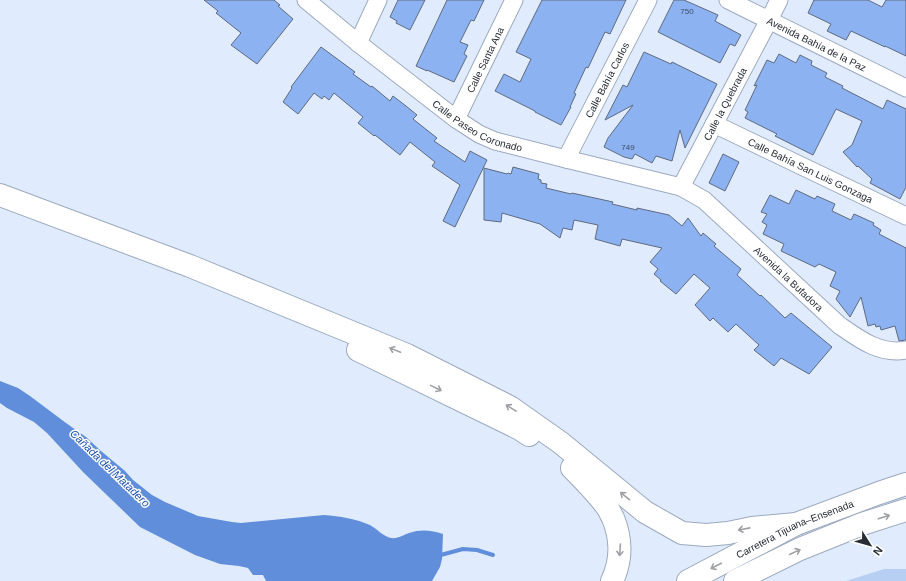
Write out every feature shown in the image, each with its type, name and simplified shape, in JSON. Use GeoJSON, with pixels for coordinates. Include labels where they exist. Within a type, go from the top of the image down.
{"type":"FeatureCollection","features":[{"type":"Feature","properties":{"kind":"highway"},"geometry":{"type":"LineString","coordinates":[[0,195],[190,266],[413,359],[510,407],[560,443],[645,512],[682,533],[706,535],[728,533],[752,528],[796,524]]}},
{"type":"Feature","properties":{"kind":"highway"},"geometry":{"type":"LineString","coordinates":[[0,206],[183,276],[343,342],[520,429],[568,463],[597,493],[608,508],[616,527],[620,543],[617,570],[612,581]]}},
{"type":"Feature","properties":{"kind":"highway","name":"Carretera Tijuana–Ensenada"},"geometry":{"type":"LineString","coordinates":[[688,581],[796,524],[906,484]]}},
{"type":"Feature","properties":{"kind":"highway","name":"Carretera Tijuana–Ensenada"},"geometry":{"type":"LineString","coordinates":[[735,581],[800,549],[862,524],[906,510]]}},
{"type":"Feature","properties":{"kind":"highway"},"geometry":{"type":"LineString","coordinates":[[745,581],[772,563]]}},
{"type":"Feature","properties":{"kind":"street","name":"Calle Paseo Coronado"},"geometry":{"type":"LineString","coordinates":[[306,0],[358,43],[456,119],[480,134],[495,141],[681,187]]}},
{"type":"Feature","properties":{"kind":"street"},"geometry":{"type":"LineString","coordinates":[[358,43],[378,0]]}},
{"type":"Feature","properties":{"kind":"street","name":"Calle Santa Ana"},"geometry":{"type":"LineString","coordinates":[[456,119],[514,0]]}},
{"type":"Feature","properties":{"kind":"street","name":"Calle Bahía Carlos"},"geometry":{"type":"LineString","coordinates":[[566,159],[648,0]]}},
{"type":"Feature","properties":{"kind":"street","name":"Avenida Bahía de la Paz"},"geometry":{"type":"LineString","coordinates":[[728,0],[906,88]]}},
{"type":"Feature","properties":{"kind":"street","name":"Calle la Quebrada"},"geometry":{"type":"LineString","coordinates":[[681,187],[779,0]]}},
{"type":"Feature","properties":{"kind":"street","name":"Calle Bahía San Luis Gonzaga"},"geometry":{"type":"LineString","coordinates":[[714,124],[906,216]]}},
{"type":"Feature","properties":{"kind":"street","name":"Avenida la Bufadora"},"geometry":{"type":"LineString","coordinates":[[681,187],[704,200],[839,325],[864,342],[887,350],[906,350]]}},
{"type":"Feature","properties":{"kind":"shaded area"},"geometry":{"type":"Polygon","coordinates":[[[884,569],[906,569],[906,581],[846,581],[884,569]]]}},
{"type":"Feature","properties":{"kind":"water"},"geometry":{"type":"Polygon","coordinates":[[[0,381],[18,388],[86,437],[125,471],[133,480],[152,495],[198,516],[241,523],[324,515],[336,516],[370,525],[391,538],[426,530],[443,534],[442,559],[440,567],[432,581],[266,581],[263,575],[253,575],[248,568],[220,564],[195,555],[140,527],[83,472],[47,433],[34,422],[0,403],[0,381]]]}},
{"type":"Feature","properties":{"kind":"building"},"geometry":{"type":"Polygon","coordinates":[[[204,0],[274,0],[280,5],[278,6],[293,19],[257,64],[231,45],[241,33],[216,13],[218,11],[204,0]]]}},
{"type":"Feature","properties":{"kind":"building"},"geometry":{"type":"Polygon","coordinates":[[[398,0],[425,0],[410,30],[396,23],[397,21],[390,17],[398,0]]]}},
{"type":"Feature","properties":{"kind":"building"},"geometry":{"type":"Polygon","coordinates":[[[447,0],[484,0],[474,21],[471,20],[460,42],[468,45],[464,54],[467,56],[454,82],[416,66],[447,0]]]}},
{"type":"Feature","properties":{"kind":"building"},"geometry":{"type":"Polygon","coordinates":[[[542,0],[626,0],[610,34],[605,32],[588,68],[586,67],[574,93],[576,94],[571,107],[561,125],[495,91],[504,74],[520,82],[531,59],[516,52],[542,0]]]}},
{"type":"Feature","properties":{"kind":"building"},"geometry":{"type":"Polygon","coordinates":[[[674,0],[684,0],[718,15],[715,21],[741,35],[735,46],[730,44],[720,63],[658,32],[674,0]]]}},
{"type":"Feature","properties":{"kind":"building"},"geometry":{"type":"Polygon","coordinates":[[[814,0],[868,0],[882,7],[886,0],[906,0],[906,56],[851,31],[846,40],[827,31],[831,24],[808,13],[814,0]]]}},
{"type":"Feature","properties":{"kind":"building"},"geometry":{"type":"Polygon","coordinates":[[[321,47],[355,72],[353,74],[371,87],[372,86],[390,101],[393,96],[417,115],[413,119],[437,138],[434,141],[465,162],[470,151],[487,160],[455,227],[443,221],[460,185],[432,166],[435,162],[410,142],[400,155],[358,123],[363,117],[334,93],[329,100],[324,96],[322,99],[314,93],[298,114],[283,102],[292,88],[291,87],[321,47]]]}},
{"type":"Feature","properties":{"kind":"building"},"geometry":{"type":"Polygon","coordinates":[[[644,52],[671,64],[672,62],[717,84],[685,148],[680,130],[672,161],[656,156],[652,163],[635,154],[632,159],[624,157],[604,147],[608,138],[633,105],[605,120],[623,85],[627,87],[644,52]]]}},
{"type":"Feature","properties":{"kind":"building"},"geometry":{"type":"Polygon","coordinates":[[[779,54],[796,63],[800,55],[812,61],[811,65],[827,73],[825,77],[843,86],[842,88],[883,109],[887,100],[906,109],[906,187],[900,199],[870,183],[872,179],[858,166],[857,167],[843,152],[852,145],[862,121],[836,109],[813,155],[775,136],[777,134],[745,118],[748,112],[745,110],[757,85],[754,86],[767,60],[774,63],[779,54]]]}},
{"type":"Feature","properties":{"kind":"building"},"geometry":{"type":"Polygon","coordinates":[[[723,154],[739,162],[725,191],[709,183],[723,154]]]}},
{"type":"Feature","properties":{"kind":"building"},"geometry":{"type":"Polygon","coordinates":[[[513,167],[539,174],[538,179],[541,180],[541,183],[547,184],[546,188],[613,202],[612,204],[637,210],[637,208],[669,215],[682,226],[688,218],[701,236],[703,233],[716,244],[714,246],[741,269],[737,275],[760,296],[761,295],[785,318],[791,313],[832,347],[809,374],[781,358],[774,366],[754,350],[759,345],[736,324],[728,332],[713,318],[710,321],[695,305],[710,288],[694,274],[676,294],[660,281],[661,280],[654,274],[658,269],[650,262],[662,248],[622,239],[620,246],[595,239],[598,225],[574,220],[572,230],[563,228],[560,238],[540,224],[502,213],[501,222],[484,220],[484,168],[511,174],[513,167]]]}},
{"type":"Feature","properties":{"kind":"building"},"geometry":{"type":"Polygon","coordinates":[[[796,190],[815,199],[817,196],[835,204],[832,211],[851,220],[854,214],[874,223],[873,225],[881,230],[879,234],[906,248],[906,340],[899,341],[895,326],[881,330],[880,326],[876,327],[875,324],[868,326],[861,297],[850,317],[836,299],[840,291],[830,286],[836,272],[819,264],[815,267],[781,251],[784,244],[763,234],[767,225],[762,222],[767,214],[761,212],[770,195],[789,204],[796,190]]]}},
{"type":"Feature","properties":{"kind":"waterway","name":"Cañada del Matadero"},"geometry":{"type":"LineString","coordinates":[[437,556],[463,549],[477,550],[493,555]]}}]}
